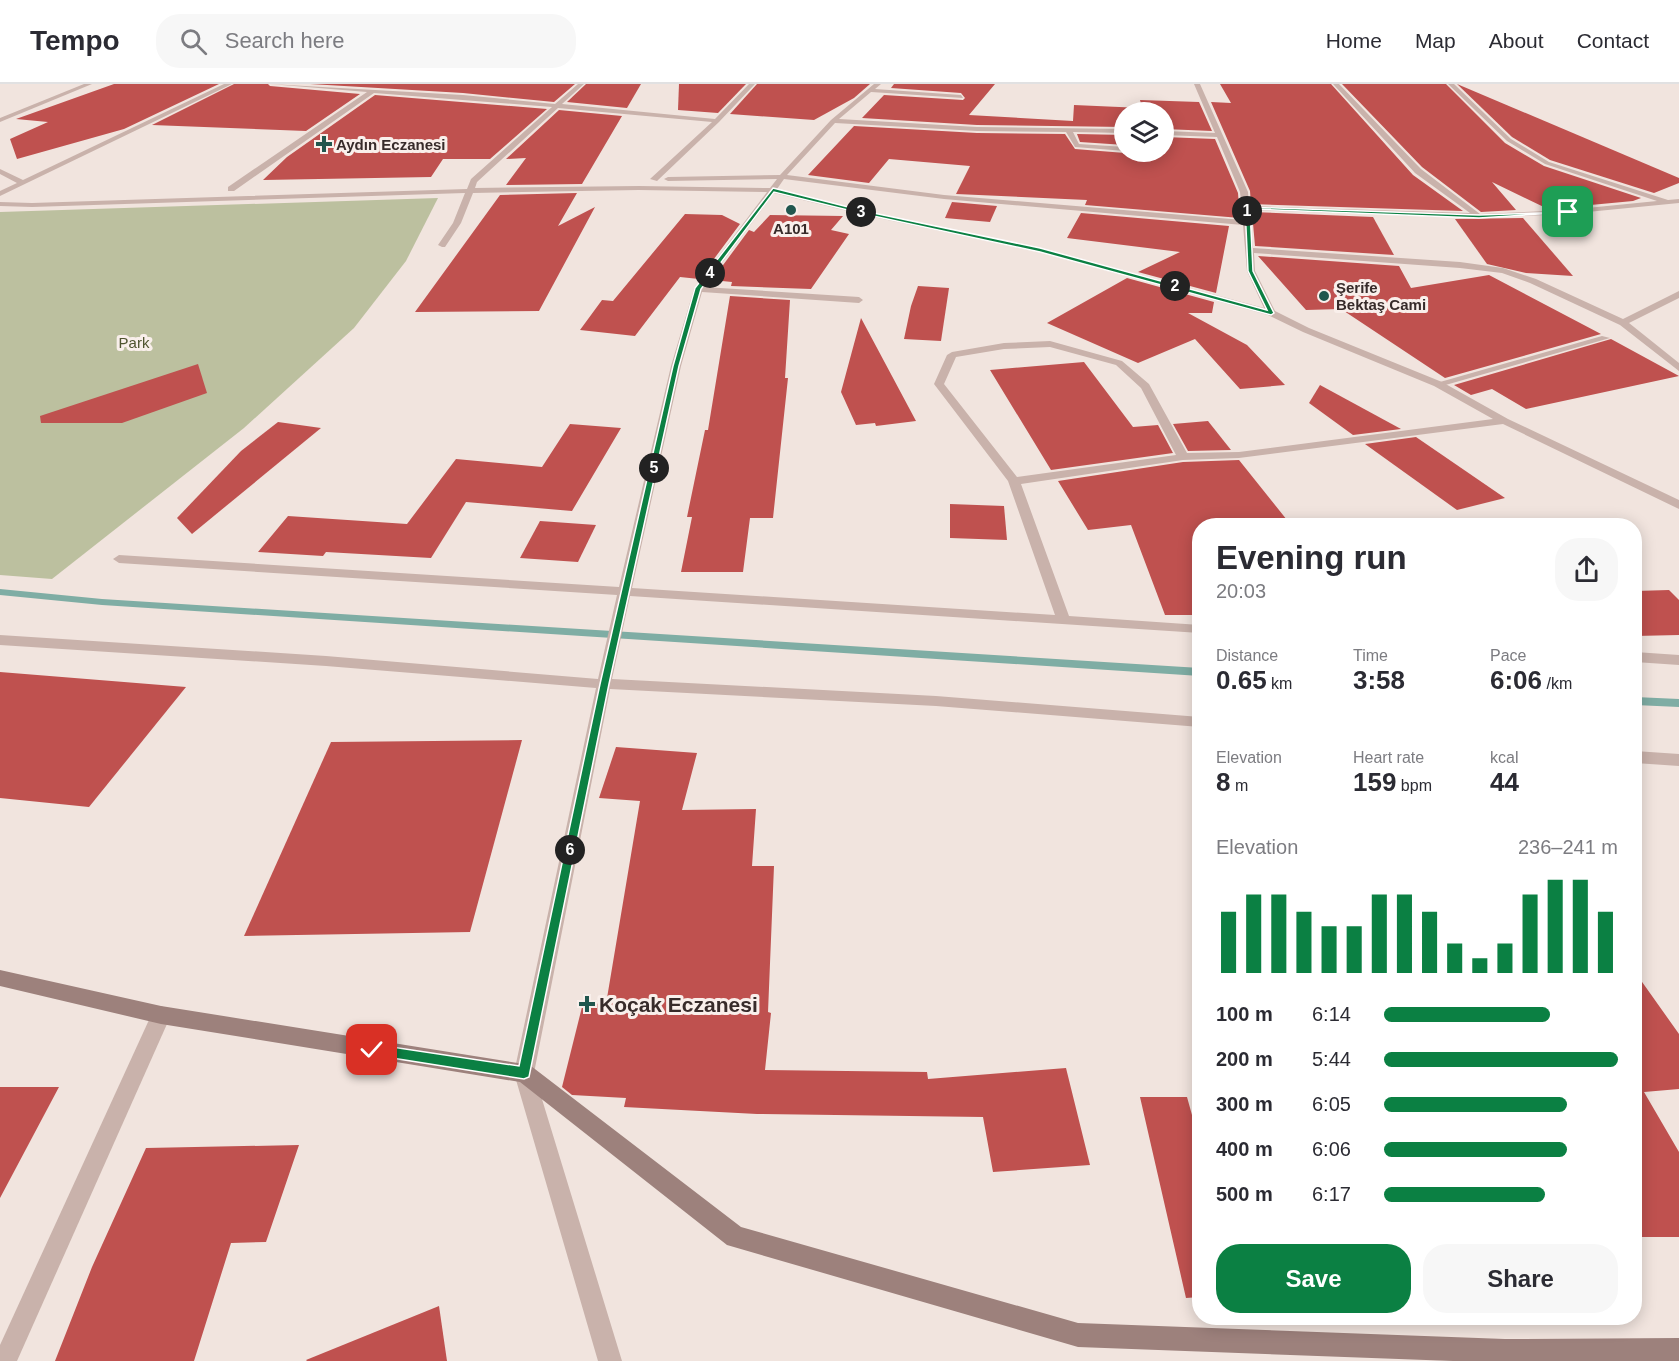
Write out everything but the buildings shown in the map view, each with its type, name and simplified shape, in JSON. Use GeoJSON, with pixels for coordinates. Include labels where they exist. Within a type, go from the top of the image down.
{"type":"FeatureCollection","features":[{"type":"Feature","properties":{"kind":"street"},"geometry":{"type":"LineString","coordinates":[[0,120],[89,84]]}},
{"type":"Feature","properties":{"kind":"street"},"geometry":{"type":"LineString","coordinates":[[0,194],[229,84]]}},
{"type":"Feature","properties":{"kind":"street"},"geometry":{"type":"LineString","coordinates":[[273,84],[463,97],[717,121]]}},
{"type":"Feature","properties":{"kind":"street"},"geometry":{"type":"LineString","coordinates":[[231,189],[383,84]]}},
{"type":"Feature","properties":{"kind":"street"},"geometry":{"type":"LineString","coordinates":[[442,245],[457,223],[470,191],[471,181],[554,111],[556,106],[581,84]]}},
{"type":"Feature","properties":{"kind":"street"},"geometry":{"type":"LineString","coordinates":[[654,179],[717,121],[752,84]]}},
{"type":"Feature","properties":{"kind":"street"},"geometry":{"type":"LineString","coordinates":[[1197,84],[1244,192],[1251,271],[1271,313]]}},
{"type":"Feature","properties":{"kind":"street"},"geometry":{"type":"LineString","coordinates":[[1336,84],[1418,171],[1479,216]]}},
{"type":"Feature","properties":{"kind":"street"},"geometry":{"type":"LineString","coordinates":[[1451,84],[1509,140],[1547,163],[1677,203]]}},
{"type":"Feature","properties":{"kind":"street"},"geometry":{"type":"LineString","coordinates":[[610,1361],[524,1073],[604,684],[676,366],[698,288],[782,177],[833,121],[876,87],[961,97]]}},
{"type":"Feature","properties":{"kind":"street"},"geometry":{"type":"LineString","coordinates":[[0,110],[23,112]]}},
{"type":"Feature","properties":{"kind":"street"},"geometry":{"type":"LineString","coordinates":[[833,121],[977,129],[1114,131]]}},
{"type":"Feature","properties":{"kind":"street"},"geometry":{"type":"LineString","coordinates":[[1068,129],[1077,146],[1114,148]]}},
{"type":"Feature","properties":{"kind":"street"},"geometry":{"type":"LineString","coordinates":[[1174,133],[1220,135]]}},
{"type":"Feature","properties":{"kind":"street"},"geometry":{"type":"LineString","coordinates":[[0,171],[23,183]]}},
{"type":"Feature","properties":{"kind":"street"},"geometry":{"type":"LineString","coordinates":[[621,179],[782,177],[944,197],[1248,223]]}},
{"type":"Feature","properties":{"kind":"street"},"geometry":{"type":"LineString","coordinates":[[471,181],[486,181]]}},
{"type":"Feature","properties":{"kind":"street"},"geometry":{"type":"LineString","coordinates":[[219,189],[254,188]]}},
{"type":"Feature","properties":{"kind":"street"},"geometry":{"type":"LineString","coordinates":[[0,202],[32,205],[639,188],[773,190],[864,213],[1040,250],[1271,313],[1306,330],[1438,384],[1504,421],[1679,505]]}},
{"type":"Feature","properties":{"kind":"street"},"geometry":{"type":"LineString","coordinates":[[0,202],[39,195]]}},
{"type":"Feature","properties":{"kind":"street"},"geometry":{"type":"LineString","coordinates":[[1247,208],[1479,216],[1677,203]]}},
{"type":"Feature","properties":{"kind":"street"},"geometry":{"type":"LineString","coordinates":[[1250,250],[1460,265],[1503,271],[1533,281],[1623,323],[1679,368]]}},
{"type":"Feature","properties":{"kind":"street"},"geometry":{"type":"LineString","coordinates":[[698,288],[860,300]]}},
{"type":"Feature","properties":{"kind":"street"},"geometry":{"type":"LineString","coordinates":[[1623,323],[1679,294]]}},
{"type":"Feature","properties":{"kind":"street"},"geometry":{"type":"LineString","coordinates":[[1438,384],[1605,338]]}},
{"type":"Feature","properties":{"kind":"street"},"geometry":{"type":"LineString","coordinates":[[1064,621],[1014,481],[939,384],[952,356],[1004,346],[1050,344],[1119,363],[1145,387],[1183,457]]}},
{"type":"Feature","properties":{"kind":"street"},"geometry":{"type":"LineString","coordinates":[[1014,481],[1183,457],[1239,455],[1504,421]]}},
{"type":"Feature","properties":{"kind":"street"},"geometry":{"type":"LineString","coordinates":[[119,559],[1192,629]]}},
{"type":"Feature","properties":{"kind":"street"},"geometry":{"type":"LineString","coordinates":[[0,640],[604,684],[936,701],[1192,721]]}},
{"type":"Feature","properties":{"kind":"street"},"geometry":{"type":"LineString","coordinates":[[1642,657],[1679,660]]}},
{"type":"Feature","properties":{"kind":"street"},"geometry":{"type":"LineString","coordinates":[[1642,757],[1679,760]]}},
{"type":"Feature","properties":{"kind":"street"},"geometry":{"type":"LineString","coordinates":[[0,978],[161,1015],[524,1073],[735,1237],[1078,1335],[1504,1351],[1679,1350]]}},
{"type":"Feature","properties":{"kind":"street"},"geometry":{"type":"LineString","coordinates":[[5,1361],[161,1015]]}},
{"type":"Feature","properties":{"kind":"green space","name":"Park"},"geometry":{"type":"Polygon","coordinates":[[[438,198],[406,261],[354,328],[244,428],[52,579],[0,575],[0,212],[438,198]]]}},
{"type":"Feature","properties":{"kind":"waterway"},"geometry":{"type":"LineString","coordinates":[[0,592],[102,602],[1192,671]]}},
{"type":"Feature","properties":{"kind":"waterway"},"geometry":{"type":"LineString","coordinates":[[1642,701],[1679,703]]}},
{"type":"Feature","properties":{"kind":"place","name":"Aydın Eczanesi"},"geometry":{"type":"Point","coordinates":[324,144]}},
{"type":"Feature","properties":{"kind":"place","name":"A101"},"geometry":{"type":"Point","coordinates":[791,210]}},
{"type":"Feature","properties":{"kind":"place","name":"Şerife Bektaş Cami"},"geometry":{"type":"Point","coordinates":[1324,296]}},
{"type":"Feature","properties":{"kind":"place","name":"Koçak Eczanesi"},"geometry":{"type":"Point","coordinates":[587,1004]}},
{"type":"Feature","properties":{"kind":"route"},"geometry":{"type":"LineString","coordinates":[[372,1050],[524,1073],[604,684],[676,366],[698,288],[773,190],[864,213],[1040,250],[1271,313],[1251,271],[1247,208],[1479,216],[1568,212]]}}]}
